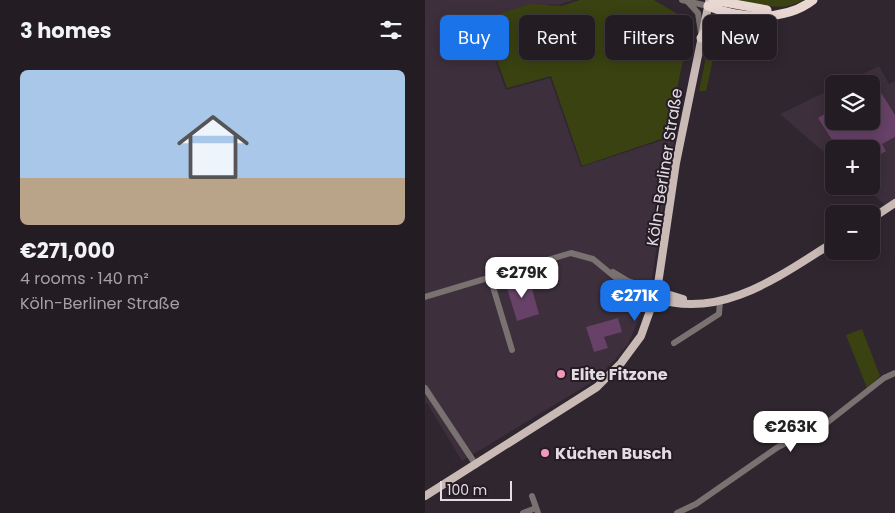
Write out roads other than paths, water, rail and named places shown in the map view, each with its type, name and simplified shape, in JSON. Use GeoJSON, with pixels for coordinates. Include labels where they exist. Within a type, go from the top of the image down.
{"type":"FeatureCollection","features":[{"type":"Feature","properties":{"kind":"highway"},"geometry":{"type":"LineString","coordinates":[[701,38],[712,22],[731,6],[778,10],[791,8],[807,0]]}},
{"type":"Feature","properties":{"kind":"highway"},"geometry":{"type":"LineString","coordinates":[[710,2],[766,16],[784,14],[802,8],[813,0]]}},
{"type":"Feature","properties":{"kind":"main road","name":"Köln-Berliner Straße"},"geometry":{"type":"LineString","coordinates":[[425,496],[574,403],[606,378],[621,363],[641,336],[656,295],[676,163],[710,2]]}},
{"type":"Feature","properties":{"kind":"main road"},"geometry":{"type":"LineString","coordinates":[[880,213],[895,203]]}},
{"type":"Feature","properties":{"kind":"main road"},"geometry":{"type":"LineString","coordinates":[[656,295],[693,304],[720,301],[761,287],[825,248]]}},
{"type":"Feature","properties":{"kind":"street"},"geometry":{"type":"LineString","coordinates":[[685,1],[710,2]]}},
{"type":"Feature","properties":{"kind":"street"},"geometry":{"type":"LineString","coordinates":[[685,1],[699,15],[701,38]]}},
{"type":"Feature","properties":{"kind":"street"},"geometry":{"type":"LineString","coordinates":[[425,297],[571,253],[588,256],[627,287],[656,295]]}},
{"type":"Feature","properties":{"kind":"street"},"geometry":{"type":"LineString","coordinates":[[490,277],[512,350]]}},
{"type":"Feature","properties":{"kind":"street"},"geometry":{"type":"LineString","coordinates":[[674,343],[719,314],[720,301]]}},
{"type":"Feature","properties":{"kind":"street"},"geometry":{"type":"LineString","coordinates":[[677,513],[696,504],[778,447],[828,422],[884,378],[895,373]]}},
{"type":"Feature","properties":{"kind":"street"},"geometry":{"type":"LineString","coordinates":[[425,388],[427,396],[476,464]]}},
{"type":"Feature","properties":{"kind":"street"},"geometry":{"type":"LineString","coordinates":[[523,513],[537,510],[532,496]]}},
{"type":"Feature","properties":{"kind":"place","name":"Elite Fitzone"},"geometry":{"type":"Point","coordinates":[561,374]}},
{"type":"Feature","properties":{"kind":"place","name":"Küchen Busch"},"geometry":{"type":"Point","coordinates":[545,453]}}]}
